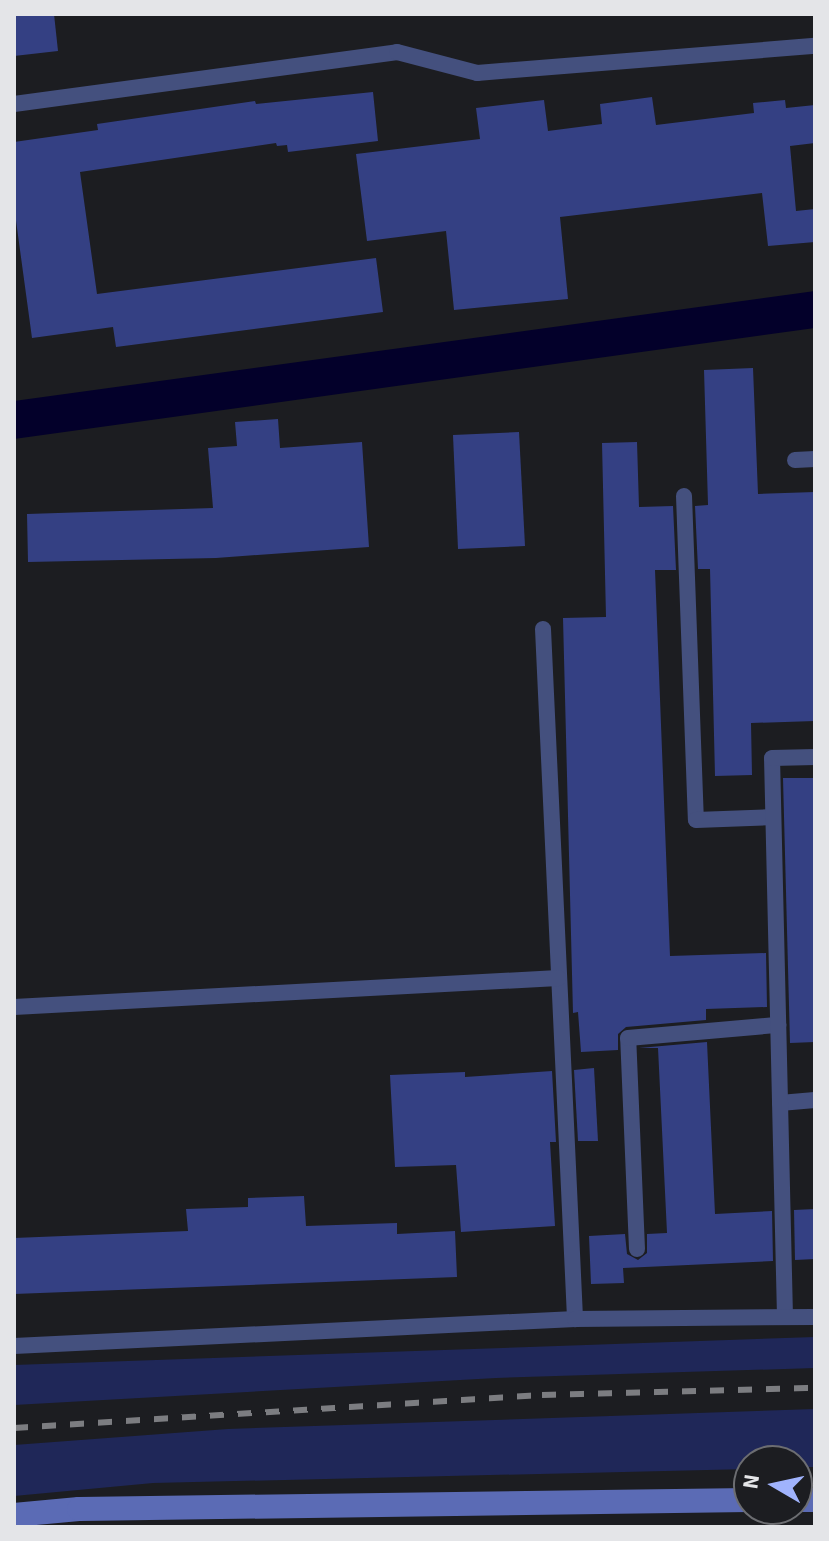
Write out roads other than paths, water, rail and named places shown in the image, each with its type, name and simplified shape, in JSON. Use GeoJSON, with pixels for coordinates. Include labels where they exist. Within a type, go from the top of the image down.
{"type":"FeatureCollection","features":[{"type":"Feature","properties":{"kind":"main road"},"geometry":{"type":"LineString","coordinates":[[14,1515],[79,1509],[733,1500]]}},
{"type":"Feature","properties":{"kind":"lane"},"geometry":{"type":"LineString","coordinates":[[14,104],[397,52],[477,73],[815,46]]}},
{"type":"Feature","properties":{"kind":"lane"},"geometry":{"type":"LineString","coordinates":[[795,460],[815,459]]}},
{"type":"Feature","properties":{"kind":"lane"},"geometry":{"type":"LineString","coordinates":[[684,496],[696,820],[773,817]]}},
{"type":"Feature","properties":{"kind":"lane"},"geometry":{"type":"LineString","coordinates":[[543,629],[575,1319]]}},
{"type":"Feature","properties":{"kind":"lane"},"geometry":{"type":"LineString","coordinates":[[785,1317],[772,758],[815,757]]}},
{"type":"Feature","properties":{"kind":"lane"},"geometry":{"type":"LineString","coordinates":[[14,1007],[558,978]]}},
{"type":"Feature","properties":{"kind":"lane"},"geometry":{"type":"LineString","coordinates":[[637,1249],[628,1038],[778,1025]]}},
{"type":"Feature","properties":{"kind":"lane"},"geometry":{"type":"LineString","coordinates":[[780,1103],[815,1100]]}},
{"type":"Feature","properties":{"kind":"lane"},"geometry":{"type":"LineString","coordinates":[[14,1346],[575,1319],[815,1317]]}},
{"type":"Feature","properties":{"kind":"railway"},"geometry":{"type":"LineString","coordinates":[[14,1428],[542,1395],[815,1388]]}}]}
